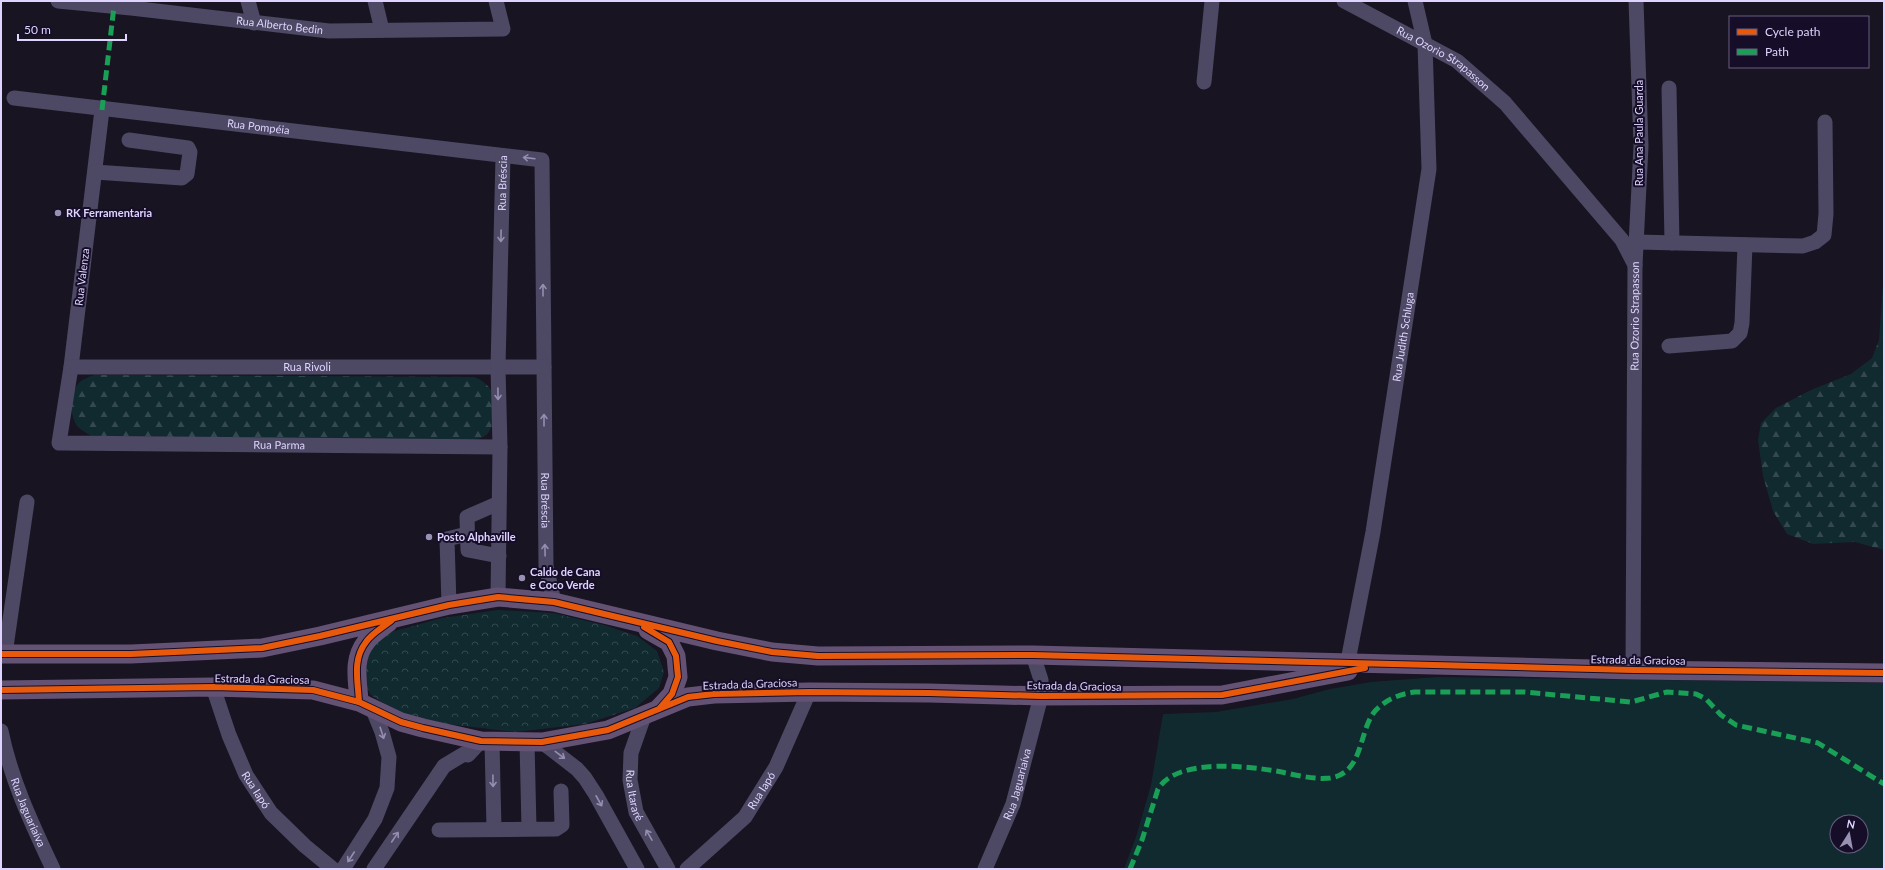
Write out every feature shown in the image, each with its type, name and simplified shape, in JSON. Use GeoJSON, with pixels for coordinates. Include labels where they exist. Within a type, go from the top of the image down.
{"type":"FeatureCollection","features":[{"type":"Feature","properties":{"kind":"main road","name":"Estrada da Graciosa"},"geometry":{"type":"LineString","coordinates":[[3,654],[131,654],[262,648],[320,636],[449,605],[498,597],[554,602],[717,641],[779,652],[818,656],[1033,655],[1346,667],[1392,664],[1633,670],[1884,673]]}},
{"type":"Feature","properties":{"kind":"main road"},"geometry":{"type":"LineString","coordinates":[[366,706],[356,676],[358,656],[366,641],[393,618]]}},
{"type":"Feature","properties":{"kind":"main road"},"geometry":{"type":"LineString","coordinates":[[630,620],[669,642],[676,656],[678,676],[672,694],[650,714]]}},
{"type":"Feature","properties":{"kind":"main road","name":"Estrada da Graciosa"},"geometry":{"type":"LineString","coordinates":[[1,690],[213,687],[313,690],[366,706],[422,728],[487,741],[534,742],[608,730],[650,714],[688,697],[730,693],[929,693],[1041,696],[1222,695],[1346,667]]}},
{"type":"Feature","properties":{"kind":"street","name":"Rua Alberto Bedin"},"geometry":{"type":"LineString","coordinates":[[58,1],[132,4],[254,23],[329,31],[502,29],[496,1]]}},
{"type":"Feature","properties":{"kind":"street"},"geometry":{"type":"LineString","coordinates":[[248,1],[254,23]]}},
{"type":"Feature","properties":{"kind":"street"},"geometry":{"type":"LineString","coordinates":[[375,1],[382,30]]}},
{"type":"Feature","properties":{"kind":"street"},"geometry":{"type":"LineString","coordinates":[[1204,82],[1212,1]]}},
{"type":"Feature","properties":{"kind":"street","name":"Rua Ozorio Strapasson"},"geometry":{"type":"LineString","coordinates":[[1344,1],[1457,61],[1505,103],[1622,240],[1635,265],[1633,670]]}},
{"type":"Feature","properties":{"kind":"street","name":"Rua Judith Schluga"},"geometry":{"type":"LineString","coordinates":[[1346,667],[1373,532],[1429,169],[1425,44],[1415,1]]}},
{"type":"Feature","properties":{"kind":"street","name":"Rua Ana Paula Guarda"},"geometry":{"type":"LineString","coordinates":[[1635,265],[1641,146],[1636,1]]}},
{"type":"Feature","properties":{"kind":"street"},"geometry":{"type":"LineString","coordinates":[[1669,88],[1672,243]]}},
{"type":"Feature","properties":{"kind":"street","name":"Rua Pompéia"},"geometry":{"type":"LineString","coordinates":[[14,98],[102,110],[503,156]]}},
{"type":"Feature","properties":{"kind":"street","name":"Rua Valenza"},"geometry":{"type":"LineString","coordinates":[[59,443],[71,368],[102,110]]}},
{"type":"Feature","properties":{"kind":"street"},"geometry":{"type":"LineString","coordinates":[[1637,242],[1803,246],[1824,236],[1826,214],[1824,122]]}},
{"type":"Feature","properties":{"kind":"street"},"geometry":{"type":"LineString","coordinates":[[95,172],[182,178],[187,174],[190,152],[188,148],[129,140]]}},
{"type":"Feature","properties":{"kind":"street","name":"Rua Bréscia"},"geometry":{"type":"LineString","coordinates":[[498,597],[500,447],[498,367],[503,156],[542,160],[546,566],[554,602]]}},
{"type":"Feature","properties":{"kind":"street"},"geometry":{"type":"LineString","coordinates":[[1669,346],[1732,341],[1740,333],[1742,323],[1745,245]]}},
{"type":"Feature","properties":{"kind":"street","name":"Rua Rivoli"},"geometry":{"type":"LineString","coordinates":[[71,368],[544,367]]}},
{"type":"Feature","properties":{"kind":"street","name":"Rua Parma"},"geometry":{"type":"LineString","coordinates":[[59,443],[500,447]]}},
{"type":"Feature","properties":{"kind":"street"},"geometry":{"type":"LineString","coordinates":[[3,654],[27,502]]}},
{"type":"Feature","properties":{"kind":"street"},"geometry":{"type":"LineString","coordinates":[[499,504],[467,517],[468,550],[499,556]]}},
{"type":"Feature","properties":{"kind":"street"},"geometry":{"type":"LineString","coordinates":[[449,605],[447,539],[467,534]]}},
{"type":"Feature","properties":{"kind":"street","name":"Rua Jaguariaíva"},"geometry":{"type":"LineString","coordinates":[[985,869],[1013,804],[1041,696],[1041,680],[1033,655]]}},
{"type":"Feature","properties":{"kind":"street","name":"Rua Iapó"},"geometry":{"type":"LineString","coordinates":[[213,687],[229,735],[246,775],[271,813],[305,846],[333,869]]}},
{"type":"Feature","properties":{"kind":"street","name":"Rua Iapó"},"geometry":{"type":"LineString","coordinates":[[687,869],[745,817],[776,767],[809,692]]}},
{"type":"Feature","properties":{"kind":"street"},"geometry":{"type":"LineString","coordinates":[[343,869],[375,819],[386,788],[389,757],[382,732],[366,706]]}},
{"type":"Feature","properties":{"kind":"street","name":"Rua Itararé"},"geometry":{"type":"LineString","coordinates":[[650,714],[631,753],[630,780],[636,812],[668,869]]}},
{"type":"Feature","properties":{"kind":"street","name":"Rua Jaguariaíva"},"geometry":{"type":"LineString","coordinates":[[1,731],[6,755],[24,804],[53,869]]}},
{"type":"Feature","properties":{"kind":"street"},"geometry":{"type":"LineString","coordinates":[[487,741],[494,828]]}},
{"type":"Feature","properties":{"kind":"street"},"geometry":{"type":"LineString","coordinates":[[374,869],[444,766],[464,754],[468,755],[487,741]]}},
{"type":"Feature","properties":{"kind":"street"},"geometry":{"type":"LineString","coordinates":[[530,828],[534,742],[577,769],[585,778],[596,794],[637,869]]}},
{"type":"Feature","properties":{"kind":"street"},"geometry":{"type":"LineString","coordinates":[[439,830],[494,828],[556,829],[562,825],[561,791]]}},
{"type":"Feature","properties":{"kind":"green space"},"geometry":{"type":"Polygon","coordinates":[[[1884,270],[1884,550],[1855,542],[1813,544],[1787,534],[1773,511],[1763,476],[1758,440],[1761,423],[1776,408],[1811,390],[1851,374],[1872,358],[1879,340],[1884,270]]]}},
{"type":"Feature","properties":{"kind":"green space"},"geometry":{"type":"Polygon","coordinates":[[[94,375],[474,377],[482,381],[492,391],[495,410],[493,422],[488,433],[484,437],[473,440],[91,436],[79,428],[75,423],[72,412],[72,399],[75,388],[78,384],[84,379],[94,375]]]}},
{"type":"Feature","properties":{"kind":"green space"},"geometry":{"type":"Polygon","coordinates":[[[498,610],[553,613],[604,625],[637,636],[657,651],[664,672],[659,688],[635,708],[585,724],[515,732],[440,723],[397,712],[371,695],[361,677],[365,652],[391,632],[442,618],[498,610]]]}},
{"type":"Feature","properties":{"kind":"green space"},"geometry":{"type":"Polygon","coordinates":[[[1437,677],[1884,683],[1884,869],[1124,869],[1136,837],[1151,785],[1163,714],[1216,712],[1293,699],[1330,689],[1371,682],[1437,677]]]}},
{"type":"Feature","properties":{"kind":"marked path"},"geometry":{"type":"LineString","coordinates":[[102,110],[114,6]]}},
{"type":"Feature","properties":{"kind":"marked path"},"geometry":{"type":"LineString","coordinates":[[1130,869],[1142,840],[1158,789],[1167,779],[1180,772],[1212,766],[1247,767],[1316,778],[1330,778],[1341,775],[1355,760],[1370,720],[1375,711],[1384,703],[1394,698],[1415,692],[1524,692],[1631,702],[1667,692],[1696,694],[1706,699],[1721,715],[1736,725],[1818,743],[1884,784]]}},
{"type":"Feature","properties":{"kind":"cycle path"},"geometry":{"type":"LineString","coordinates":[[1,654],[131,654],[262,648],[320,636],[449,605],[498,597],[554,602],[717,641],[772,652],[818,656],[1033,655],[1633,670],[1884,673]]}},
{"type":"Feature","properties":{"kind":"cycle path"},"geometry":{"type":"LineString","coordinates":[[359,702],[357,679],[357,663],[359,656],[366,642],[371,636],[392,620]]}},
{"type":"Feature","properties":{"kind":"cycle path"},"geometry":{"type":"LineString","coordinates":[[644,627],[669,642],[676,656],[678,677],[672,694],[659,709]]}},
{"type":"Feature","properties":{"kind":"cycle path"},"geometry":{"type":"LineString","coordinates":[[1,690],[213,687],[313,690],[359,702],[401,722],[423,728],[481,741],[542,742],[608,730],[688,697],[714,694],[809,692],[1041,696],[1222,695],[1365,668]]}},
{"type":"Feature","properties":{"kind":"place","name":"RK Ferramentaria"},"geometry":{"type":"Point","coordinates":[58,213]}},
{"type":"Feature","properties":{"kind":"place","name":"Posto Alphaville"},"geometry":{"type":"Point","coordinates":[429,537]}},
{"type":"Feature","properties":{"kind":"place","name":"Caldo de Cana e Coco Verde"},"geometry":{"type":"Point","coordinates":[522,578]}}]}
